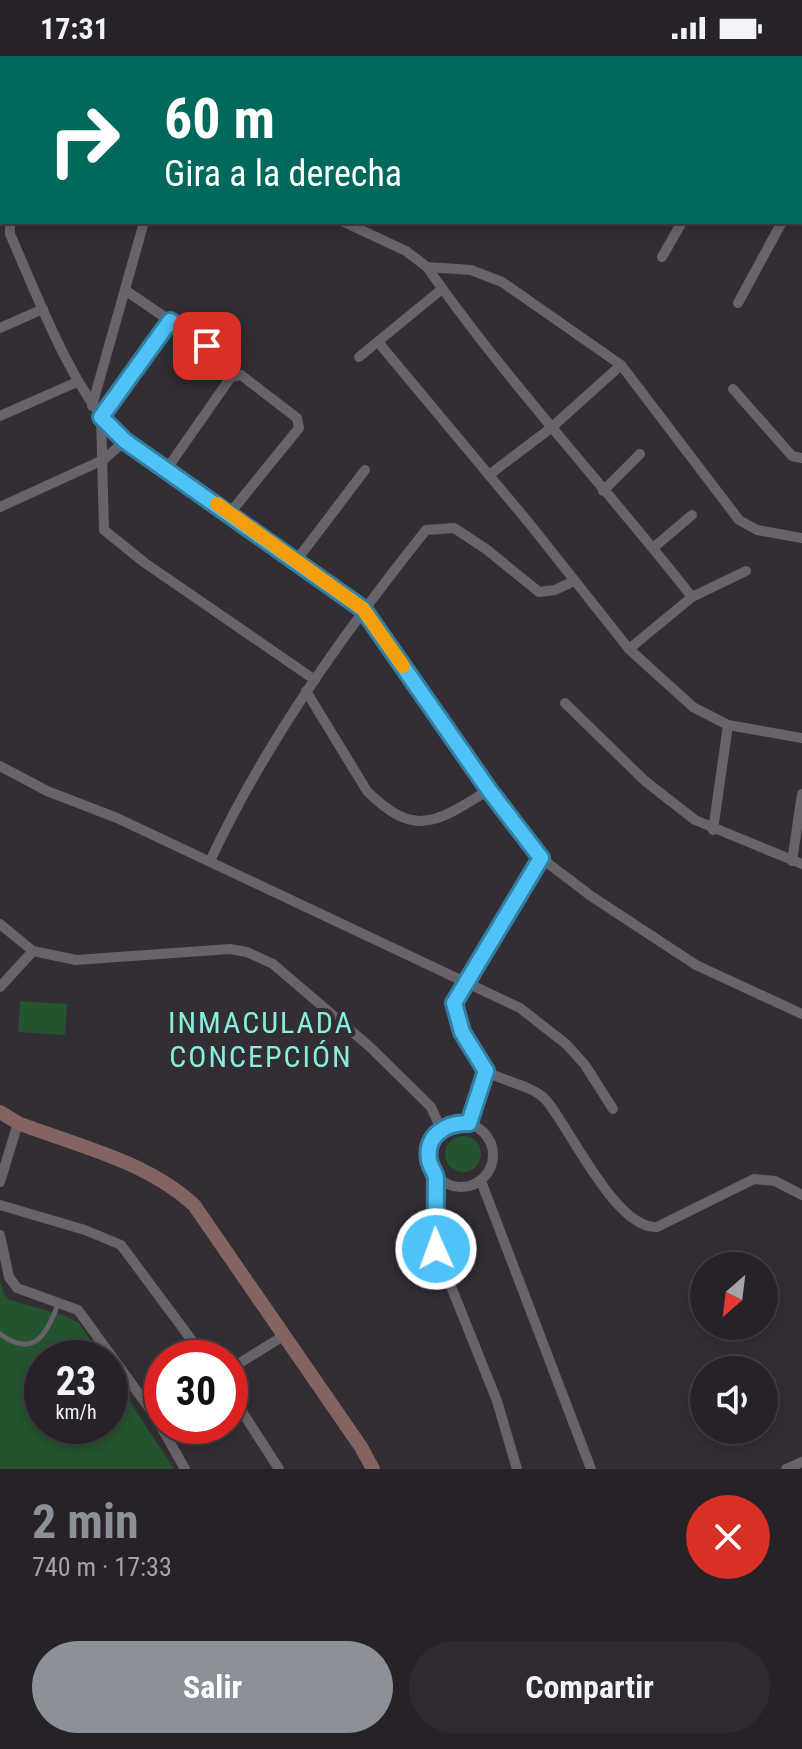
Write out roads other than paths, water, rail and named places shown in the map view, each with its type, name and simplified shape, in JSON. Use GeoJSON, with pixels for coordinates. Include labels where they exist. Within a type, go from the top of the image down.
{"type":"FeatureCollection","features":[{"type":"Feature","properties":{"kind":"street"},"geometry":{"type":"LineString","coordinates":[[92,406],[143,224]]}},
{"type":"Feature","properties":{"kind":"street"},"geometry":{"type":"LineString","coordinates":[[349,224],[406,251],[427,267],[551,428],[692,597]]}},
{"type":"Feature","properties":{"kind":"street"},"geometry":{"type":"LineString","coordinates":[[662,257],[681,224]]}},
{"type":"Feature","properties":{"kind":"street"},"geometry":{"type":"LineString","coordinates":[[738,303],[781,224]]}},
{"type":"Feature","properties":{"kind":"street"},"geometry":{"type":"LineString","coordinates":[[5,237],[77,382],[101,417],[125,441],[363,609],[489,790],[541,858],[591,896],[696,965],[802,1014]]}},
{"type":"Feature","properties":{"kind":"street"},"geometry":{"type":"LineString","coordinates":[[427,267],[471,270],[502,282],[621,365],[739,520],[757,530],[802,538]]}},
{"type":"Feature","properties":{"kind":"street"},"geometry":{"type":"LineString","coordinates":[[359,357],[442,289]]}},
{"type":"Feature","properties":{"kind":"street"},"geometry":{"type":"LineString","coordinates":[[125,290],[226,359]]}},
{"type":"Feature","properties":{"kind":"street"},"geometry":{"type":"LineString","coordinates":[[0,328],[43,309]]}},
{"type":"Feature","properties":{"kind":"street"},"geometry":{"type":"LineString","coordinates":[[170,321],[101,417],[102,525],[109,536],[315,680]]}},
{"type":"Feature","properties":{"kind":"street"},"geometry":{"type":"LineString","coordinates":[[378,342],[629,649],[693,707],[728,725],[802,738]]}},
{"type":"Feature","properties":{"kind":"street"},"geometry":{"type":"LineString","coordinates":[[489,475],[551,428],[621,365]]}},
{"type":"Feature","properties":{"kind":"street"},"geometry":{"type":"LineString","coordinates":[[166,470],[231,377],[241,375],[297,418],[299,428],[230,513]]}},
{"type":"Feature","properties":{"kind":"street"},"geometry":{"type":"LineString","coordinates":[[0,416],[77,382]]}},
{"type":"Feature","properties":{"kind":"street"},"geometry":{"type":"LineString","coordinates":[[733,389],[792,456],[802,458]]}},
{"type":"Feature","properties":{"kind":"street"},"geometry":{"type":"LineString","coordinates":[[0,507],[103,460],[125,441]]}},
{"type":"Feature","properties":{"kind":"street"},"geometry":{"type":"LineString","coordinates":[[603,491],[640,454]]}},
{"type":"Feature","properties":{"kind":"street"},"geometry":{"type":"LineString","coordinates":[[296,561],[365,470]]}},
{"type":"Feature","properties":{"kind":"street"},"geometry":{"type":"LineString","coordinates":[[653,548],[692,515]]}},
{"type":"Feature","properties":{"kind":"street"},"geometry":{"type":"LineString","coordinates":[[210,861],[232,815],[306,691],[363,609],[426,530],[454,528],[486,549],[539,592],[555,590],[574,581]]}},
{"type":"Feature","properties":{"kind":"street"},"geometry":{"type":"LineString","coordinates":[[629,649],[692,597],[746,571]]}},
{"type":"Feature","properties":{"kind":"street"},"geometry":{"type":"LineString","coordinates":[[306,691],[367,791],[379,803],[415,823],[448,815],[489,790]]}},
{"type":"Feature","properties":{"kind":"street"},"geometry":{"type":"LineString","coordinates":[[565,703],[645,781],[695,820],[797,863],[802,794]]}},
{"type":"Feature","properties":{"kind":"street"},"geometry":{"type":"LineString","coordinates":[[713,830],[728,725]]}},
{"type":"Feature","properties":{"kind":"street"},"geometry":{"type":"LineString","coordinates":[[0,766],[47,791],[117,818],[520,1008],[566,1044],[585,1065],[613,1109]]}},
{"type":"Feature","properties":{"kind":"street"},"geometry":{"type":"LineString","coordinates":[[541,858],[454,1003],[462,1032],[486,1071],[515,1081],[545,1098],[584,1160],[630,1217],[647,1228],[657,1227],[754,1179],[775,1181],[802,1195]]}},
{"type":"Feature","properties":{"kind":"street"},"geometry":{"type":"LineString","coordinates":[[0,924],[33,951],[76,960],[230,949],[247,952],[273,964],[370,1047],[431,1107],[441,1129]]}},
{"type":"Feature","properties":{"kind":"street"},"geometry":{"type":"LineString","coordinates":[[0,987],[33,951]]}},
{"type":"Feature","properties":{"kind":"street"},"geometry":{"type":"LineString","coordinates":[[469,1123],[486,1071]]}},
{"type":"Feature","properties":{"kind":"street"},"geometry":{"type":"LineString","coordinates":[[0,1112],[18,1123],[148,1171],[176,1188],[194,1205],[373,1469]]}},
{"type":"Feature","properties":{"kind":"street"},"geometry":{"type":"LineString","coordinates":[[0,1182],[18,1123]]}},
{"type":"Feature","properties":{"kind":"street"},"geometry":{"type":"LineString","coordinates":[[469,1123],[479,1128],[492,1144],[493,1164],[481,1181],[472,1186],[458,1187],[444,1183],[436,1176],[428,1156],[430,1145],[441,1129],[469,1123]]}},
{"type":"Feature","properties":{"kind":"street"},"geometry":{"type":"LineString","coordinates":[[436,1176],[436,1249],[497,1401],[517,1469]]}},
{"type":"Feature","properties":{"kind":"street"},"geometry":{"type":"LineString","coordinates":[[481,1181],[591,1469]]}},
{"type":"Feature","properties":{"kind":"street"},"geometry":{"type":"LineString","coordinates":[[0,1205],[85,1230],[121,1245],[192,1340]]}},
{"type":"Feature","properties":{"kind":"street"},"geometry":{"type":"LineString","coordinates":[[0,1235],[9,1277],[17,1288],[78,1310],[144,1396]]}},
{"type":"Feature","properties":{"kind":"street"},"geometry":{"type":"LineString","coordinates":[[248,1358],[285,1335]]}},
{"type":"Feature","properties":{"kind":"street"},"geometry":{"type":"LineString","coordinates":[[248,1421],[279,1469]]}},
{"type":"Feature","properties":{"kind":"street"},"geometry":{"type":"LineString","coordinates":[[173,1444],[185,1469]]}},
{"type":"Feature","properties":{"kind":"street"},"geometry":{"type":"LineString","coordinates":[[786,1469],[802,1462]]}},
{"type":"Feature","properties":{"kind":"lane"},"geometry":{"type":"LineString","coordinates":[[0,1334],[11,1342],[33,1343],[44,1336],[59,1303]]}},
{"type":"Feature","properties":{"kind":"district","name":"INMACULADA CONCEPCIÓN"},"geometry":{"type":"Point","coordinates":[261,1040]}}]}
